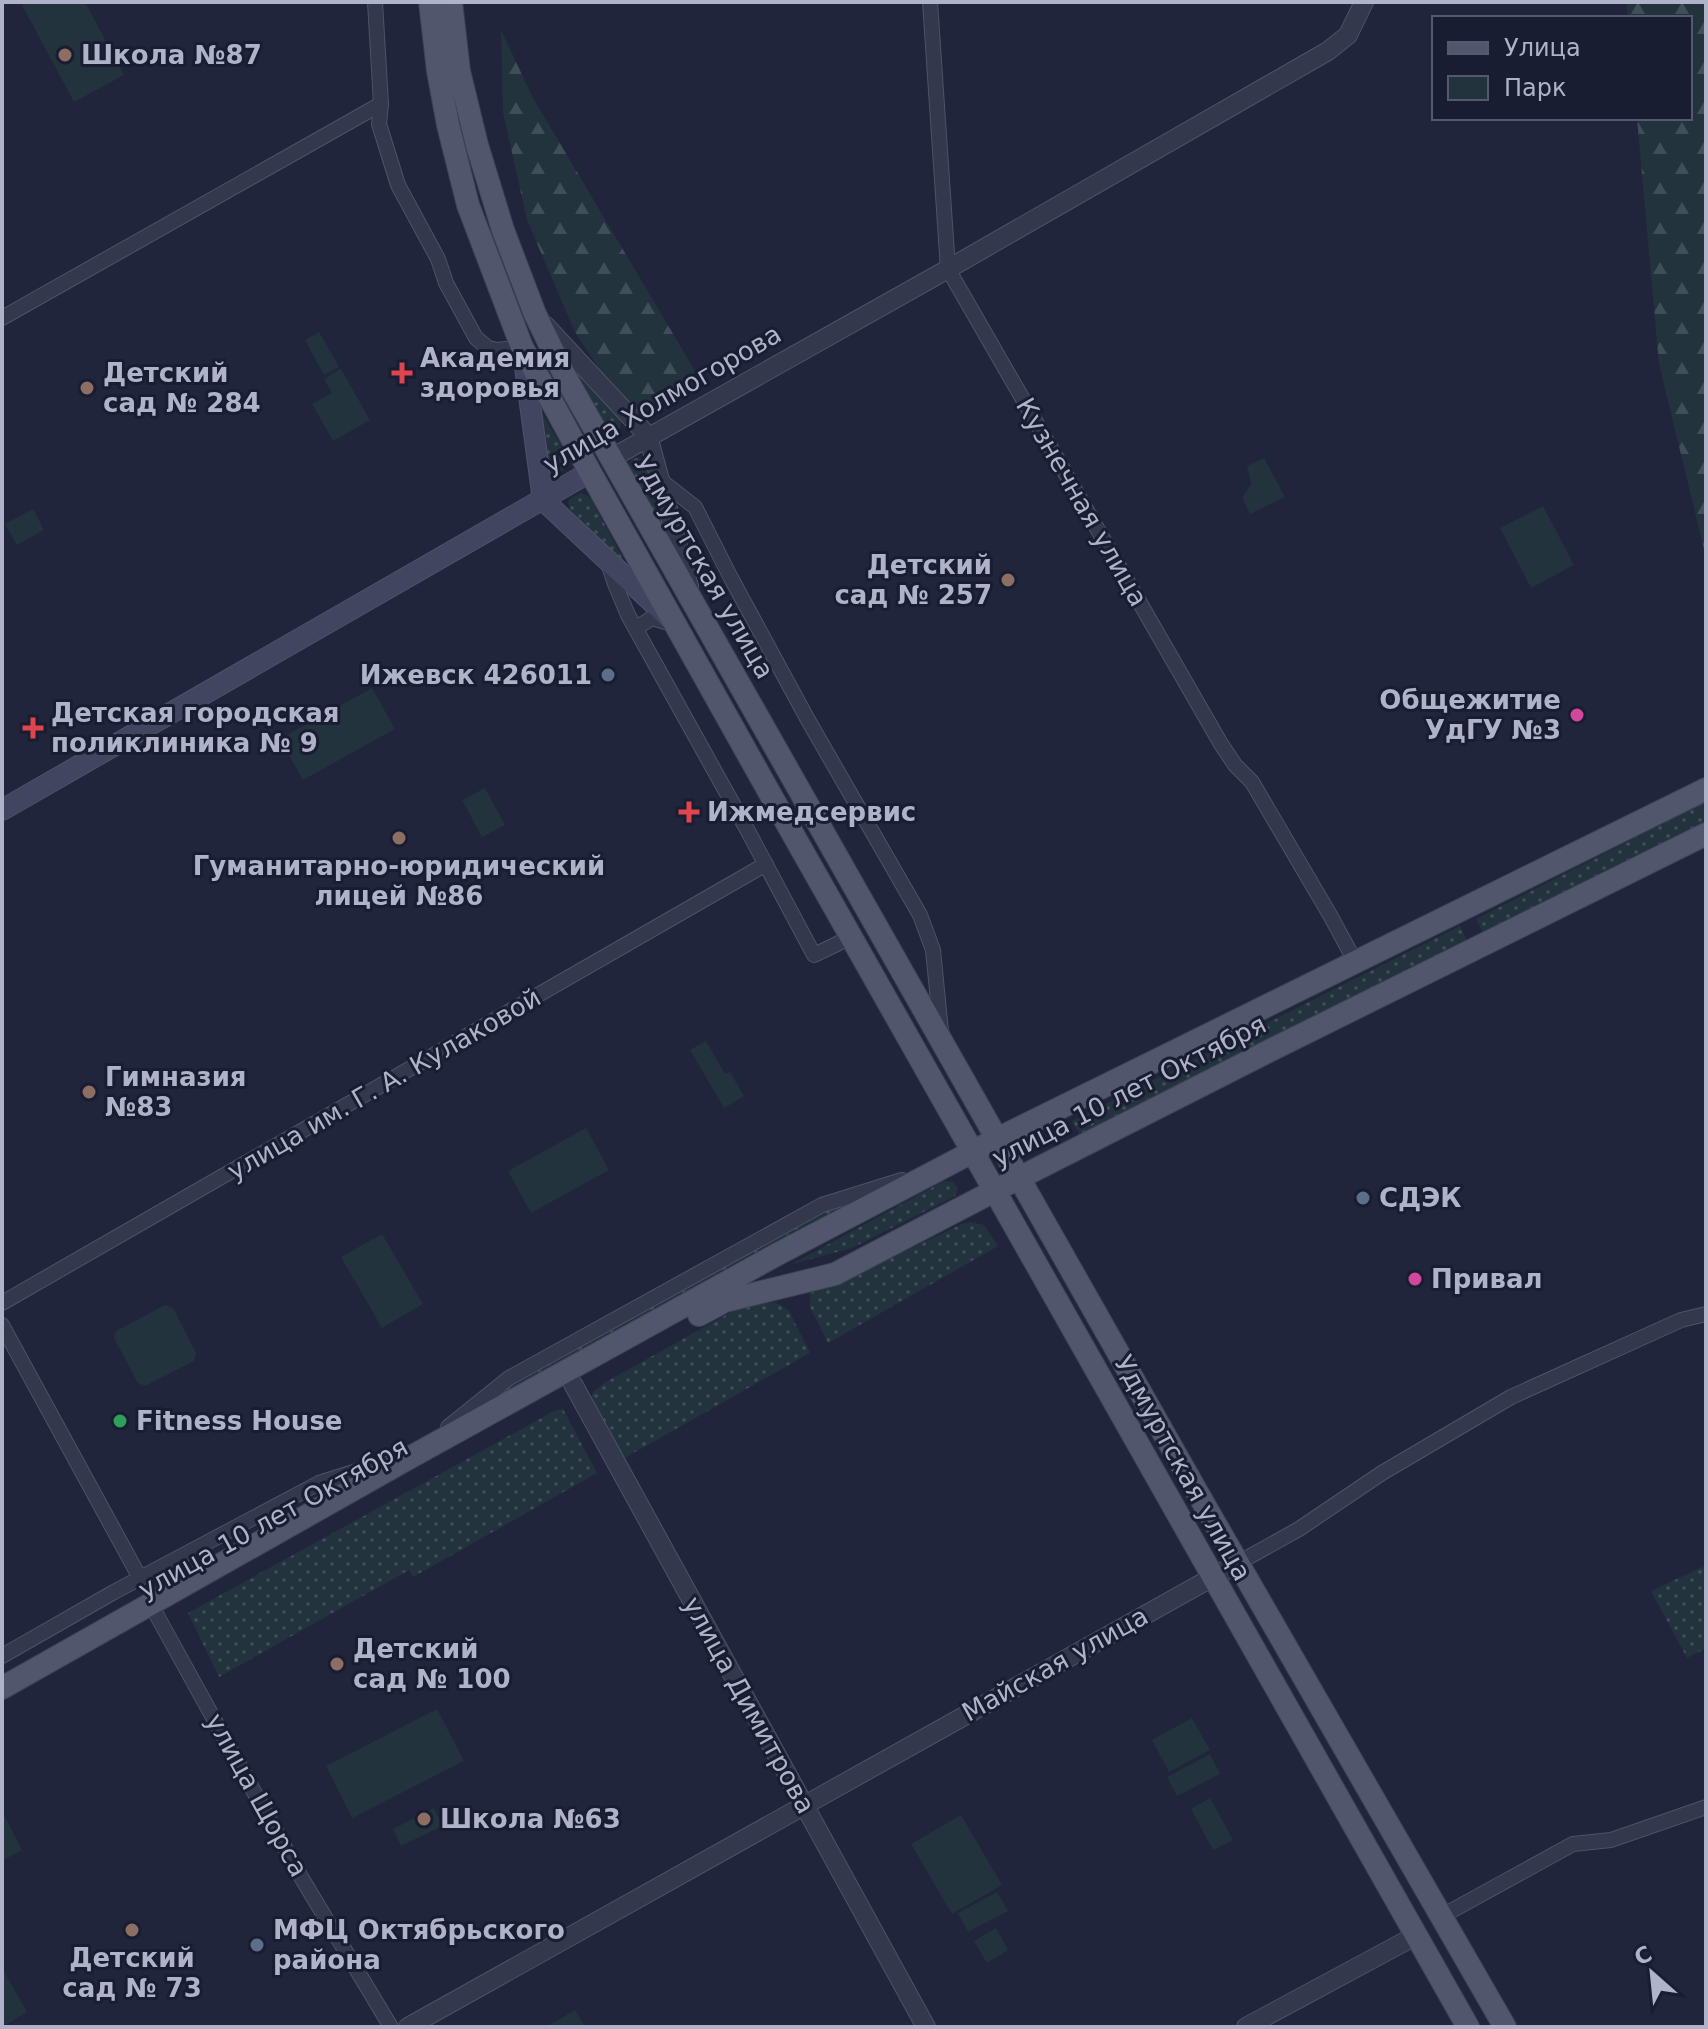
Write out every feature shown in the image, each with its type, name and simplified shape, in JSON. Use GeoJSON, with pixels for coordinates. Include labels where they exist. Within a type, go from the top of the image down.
{"type":"FeatureCollection","features":[{"type":"Feature","properties":{"kind":"main road","name":"Удмуртская улица"},"geometry":{"type":"LineString","coordinates":[[430,2],[445,111],[468,205],[522,347],[994,1191],[1468,2027]]}},
{"type":"Feature","properties":{"kind":"main road","name":"Удмуртская улица"},"geometry":{"type":"LineString","coordinates":[[451,2],[459,71],[503,230],[535,314],[567,380],[942,1044],[1505,2027]]}},
{"type":"Feature","properties":{"kind":"main road"},"geometry":{"type":"LineString","coordinates":[[522,347],[543,500],[676,625]]}},
{"type":"Feature","properties":{"kind":"main road","name":"улица Холмогорова"},"geometry":{"type":"LineString","coordinates":[[2,810],[610,459]]}},
{"type":"Feature","properties":{"kind":"main road","name":"улица 10 лет Октября"},"geometry":{"type":"LineString","coordinates":[[2,1688],[154,1608],[570,1377],[776,1255],[997,1139],[1706,789]]}},
{"type":"Feature","properties":{"kind":"main road","name":"улица 10 лет Октября"},"geometry":{"type":"LineString","coordinates":[[2,1705],[154,1608],[409,1458],[725,1301],[835,1274],[1267,1052],[1706,834]]}},
{"type":"Feature","properties":{"kind":"main road"},"geometry":{"type":"LineString","coordinates":[[1245,1636],[1248,1624],[1261,1617],[1270,1619]]}},
{"type":"Feature","properties":{"kind":"street"},"geometry":{"type":"LineString","coordinates":[[375,2],[381,104],[379,124],[398,185],[476,338],[488,348],[498,350],[522,347]]}},
{"type":"Feature","properties":{"kind":"street","name":"Кузнечная улица"},"geometry":{"type":"LineString","coordinates":[[930,2],[948,269],[1221,744],[1235,765],[1252,782],[1356,963]]}},
{"type":"Feature","properties":{"kind":"street","name":"улица Холмогорова"},"geometry":{"type":"LineString","coordinates":[[610,459],[1328,51],[1348,35],[1364,2]]}},
{"type":"Feature","properties":{"kind":"street"},"geometry":{"type":"LineString","coordinates":[[2,318],[381,104]]}},
{"type":"Feature","properties":{"kind":"street"},"geometry":{"type":"LineString","coordinates":[[535,314],[648,436],[696,611]]}},
{"type":"Feature","properties":{"kind":"street","name":"Удмуртская улица"},"geometry":{"type":"LineString","coordinates":[[659,479],[695,507],[808,720],[920,915],[933,950],[942,1044]]}},
{"type":"Feature","properties":{"kind":"street"},"geometry":{"type":"LineString","coordinates":[[608,562],[628,615],[814,955],[851,936]]}},
{"type":"Feature","properties":{"kind":"street"},"geometry":{"type":"LineString","coordinates":[[636,628],[652,618],[676,625]]}},
{"type":"Feature","properties":{"kind":"street","name":"улица им. Г. А. Кулаковой"},"geometry":{"type":"LineString","coordinates":[[2,1303],[766,864]]}},
{"type":"Feature","properties":{"kind":"street","name":"улица 10 лет Октября"},"geometry":{"type":"LineString","coordinates":[[2,1656],[319,1483],[409,1458],[509,1378],[822,1205],[946,1166]]}},
{"type":"Feature","properties":{"kind":"street","name":"Майская улица"},"geometry":{"type":"LineString","coordinates":[[408,2027],[1299,1529],[1382,1473],[1511,1397],[1681,1320],[1706,1314]]}},
{"type":"Feature","properties":{"kind":"street"},"geometry":{"type":"LineString","coordinates":[[2,1325],[140,1578]]}},
{"type":"Feature","properties":{"kind":"street","name":"улица Димитрова"},"geometry":{"type":"LineString","coordinates":[[570,1377],[926,2027]]}},
{"type":"Feature","properties":{"kind":"street","name":"улица Щорса"},"geometry":{"type":"LineString","coordinates":[[154,1608],[301,1877],[391,2027]]}},
{"type":"Feature","properties":{"kind":"street"},"geometry":{"type":"LineString","coordinates":[[1442,1916],[1573,1844],[1611,1840],[1706,1807]]}},
{"type":"Feature","properties":{"kind":"street"},"geometry":{"type":"LineString","coordinates":[[1246,2027],[1415,1936]]}},
{"type":"Feature","properties":{"kind":"green space"},"geometry":{"type":"Polygon","coordinates":[[[28,2],[85,2],[124,75],[74,102],[22,5],[28,2]]]}},
{"type":"Feature","properties":{"kind":"green space"},"geometry":{"type":"Polygon","coordinates":[[[1627,2],[1706,2],[1704,549],[1659,364],[1637,120],[1692,120],[1692,16],[1628,16],[1627,2]]]}},
{"type":"Feature","properties":{"kind":"green space"},"geometry":{"type":"Polygon","coordinates":[[[501,30],[533,98],[698,376],[638,413],[608,382],[575,332],[527,220],[503,112],[501,30]]]}},
{"type":"Feature","properties":{"kind":"green space"},"geometry":{"type":"Polygon","coordinates":[[[319,332],[339,367],[324,375],[305,340],[319,332]]]}},
{"type":"Feature","properties":{"kind":"green space"},"geometry":{"type":"Polygon","coordinates":[[[341,369],[370,420],[333,441],[312,404],[332,393],[324,379],[341,369]]]}},
{"type":"Feature","properties":{"kind":"green space"},"geometry":{"type":"Polygon","coordinates":[[[574,372],[619,418],[620,427],[610,432],[606,429],[574,372]]]}},
{"type":"Feature","properties":{"kind":"green space"},"geometry":{"type":"Polygon","coordinates":[[[534,400],[569,459],[561,472],[547,469],[534,400]]]}},
{"type":"Feature","properties":{"kind":"green space"},"geometry":{"type":"Polygon","coordinates":[[[639,457],[644,461],[665,531],[631,472],[629,465],[632,458],[639,457]]]}},
{"type":"Feature","properties":{"kind":"green space"},"geometry":{"type":"Polygon","coordinates":[[[1264,458],[1285,497],[1250,514],[1242,498],[1251,484],[1247,466],[1264,458]]]}},
{"type":"Feature","properties":{"kind":"green space"},"geometry":{"type":"Polygon","coordinates":[[[581,493],[590,497],[629,570],[570,509],[568,502],[581,493]]]}},
{"type":"Feature","properties":{"kind":"green space"},"geometry":{"type":"Polygon","coordinates":[[[1543,506],[1574,565],[1531,588],[1500,528],[1543,506]]]}},
{"type":"Feature","properties":{"kind":"green space"},"geometry":{"type":"Polygon","coordinates":[[[33,509],[44,530],[17,545],[5,524],[33,509]]]}},
{"type":"Feature","properties":{"kind":"green space"},"geometry":{"type":"Polygon","coordinates":[[[372,688],[395,729],[303,780],[280,739],[372,688]]]}},
{"type":"Feature","properties":{"kind":"green space"},"geometry":{"type":"Polygon","coordinates":[[[485,788],[505,825],[482,837],[462,800],[485,788]]]}},
{"type":"Feature","properties":{"kind":"green space"},"geometry":{"type":"Polygon","coordinates":[[[1706,802],[1706,823],[1484,934],[1476,919],[1706,802]]]}},
{"type":"Feature","properties":{"kind":"green space"},"geometry":{"type":"Polygon","coordinates":[[[1460,926],[1468,942],[1081,1137],[1072,1121],[1460,926]]]}},
{"type":"Feature","properties":{"kind":"green space"},"geometry":{"type":"Polygon","coordinates":[[[706,1041],[725,1074],[730,1072],[744,1096],[724,1108],[690,1050],[706,1041]]]}},
{"type":"Feature","properties":{"kind":"green space"},"geometry":{"type":"Polygon","coordinates":[[[586,1128],[609,1170],[531,1213],[508,1171],[586,1128]]]}},
{"type":"Feature","properties":{"kind":"green space"},"geometry":{"type":"Polygon","coordinates":[[[944,1181],[954,1182],[958,1189],[955,1196],[852,1248],[792,1264],[944,1181]]]}},
{"type":"Feature","properties":{"kind":"green space"},"geometry":{"type":"Polygon","coordinates":[[[870,1197],[463,1420],[516,1381],[831,1204],[870,1197]]]}},
{"type":"Feature","properties":{"kind":"green space"},"geometry":{"type":"Polygon","coordinates":[[[971,1222],[984,1225],[998,1246],[828,1343],[810,1307],[810,1294],[971,1222]]]}},
{"type":"Feature","properties":{"kind":"green space"},"geometry":{"type":"Polygon","coordinates":[[[382,1234],[423,1304],[382,1328],[341,1257],[382,1234]]]}},
{"type":"Feature","properties":{"kind":"green space"},"geometry":{"type":"Polygon","coordinates":[[[775,1302],[789,1311],[810,1353],[621,1460],[589,1403],[593,1392],[733,1311],[753,1304],[775,1302]]]}},
{"type":"Feature","properties":{"kind":"green space"},"geometry":{"type":"Polygon","coordinates":[[[165,1305],[173,1308],[196,1353],[194,1361],[145,1386],[138,1383],[114,1338],[116,1331],[165,1305]]]}},
{"type":"Feature","properties":{"kind":"green space"},"geometry":{"type":"Polygon","coordinates":[[[563,1409],[597,1473],[413,1577],[409,1570],[219,1677],[188,1613],[554,1411],[563,1409]]]}},
{"type":"Feature","properties":{"kind":"green space"},"geometry":{"type":"Polygon","coordinates":[[[1706,1566],[1706,1648],[1687,1658],[1651,1591],[1706,1566]]]}},
{"type":"Feature","properties":{"kind":"green space"},"geometry":{"type":"Polygon","coordinates":[[[437,1709],[464,1761],[352,1818],[326,1766],[437,1709]]]}},
{"type":"Feature","properties":{"kind":"green space"},"geometry":{"type":"Polygon","coordinates":[[[1192,1718],[1210,1750],[1169,1772],[1152,1740],[1192,1718]]]}},
{"type":"Feature","properties":{"kind":"green space"},"geometry":{"type":"Polygon","coordinates":[[[1210,1754],[1220,1774],[1177,1796],[1167,1777],[1210,1754]]]}},
{"type":"Feature","properties":{"kind":"green space"},"geometry":{"type":"Polygon","coordinates":[[[1210,1798],[1233,1840],[1213,1850],[1191,1809],[1210,1798]]]}},
{"type":"Feature","properties":{"kind":"green space"},"geometry":{"type":"Polygon","coordinates":[[[434,1808],[442,1826],[401,1846],[393,1829],[434,1808]]]}},
{"type":"Feature","properties":{"kind":"green space"},"geometry":{"type":"Polygon","coordinates":[[[2,1811],[22,1850],[2,1861],[2,1811]]]}},
{"type":"Feature","properties":{"kind":"green space"},"geometry":{"type":"Polygon","coordinates":[[[961,1815],[1002,1885],[952,1914],[911,1844],[961,1815]]]}},
{"type":"Feature","properties":{"kind":"green space"},"geometry":{"type":"Polygon","coordinates":[[[997,1892],[1008,1911],[968,1932],[958,1913],[997,1892]]]}},
{"type":"Feature","properties":{"kind":"green space"},"geometry":{"type":"Polygon","coordinates":[[[996,1928],[1008,1950],[987,1963],[974,1941],[996,1928]]]}},
{"type":"Feature","properties":{"kind":"green space"},"geometry":{"type":"Polygon","coordinates":[[[2,1968],[27,2012],[2,2027],[2,1968]]]}},
{"type":"Feature","properties":{"kind":"green space"},"geometry":{"type":"Polygon","coordinates":[[[575,2010],[585,2027],[546,2027],[575,2010]]]}},
{"type":"Feature","properties":{"kind":"place","name":"Школа №87"},"geometry":{"type":"Point","coordinates":[65,55]}},
{"type":"Feature","properties":{"kind":"place","name":"Академия здоровья"},"geometry":{"type":"Point","coordinates":[402,373]}},
{"type":"Feature","properties":{"kind":"place","name":"Детский сад № 284"},"geometry":{"type":"Point","coordinates":[87,388]}},
{"type":"Feature","properties":{"kind":"place","name":"Детский сад № 257"},"geometry":{"type":"Point","coordinates":[1008,580]}},
{"type":"Feature","properties":{"kind":"place","name":"Ижевск 426011"},"geometry":{"type":"Point","coordinates":[608,675]}},
{"type":"Feature","properties":{"kind":"place","name":"Общежитие УдГУ №3"},"geometry":{"type":"Point","coordinates":[1577,715]}},
{"type":"Feature","properties":{"kind":"place","name":"Детская городская поликлиника № 9"},"geometry":{"type":"Point","coordinates":[33,728]}},
{"type":"Feature","properties":{"kind":"place","name":"Ижмедсервис"},"geometry":{"type":"Point","coordinates":[689,812]}},
{"type":"Feature","properties":{"kind":"place","name":"Гуманитарно-юридический лицей №86"},"geometry":{"type":"Point","coordinates":[399,838]}},
{"type":"Feature","properties":{"kind":"place","name":"Гимназия №83"},"geometry":{"type":"Point","coordinates":[89,1092]}},
{"type":"Feature","properties":{"kind":"place","name":"СДЭК"},"geometry":{"type":"Point","coordinates":[1363,1198]}},
{"type":"Feature","properties":{"kind":"place","name":"Привал"},"geometry":{"type":"Point","coordinates":[1415,1279]}},
{"type":"Feature","properties":{"kind":"place","name":"Fitness House"},"geometry":{"type":"Point","coordinates":[120,1421]}},
{"type":"Feature","properties":{"kind":"place","name":"Детский сад № 100"},"geometry":{"type":"Point","coordinates":[337,1664]}},
{"type":"Feature","properties":{"kind":"place","name":"Школа №63"},"geometry":{"type":"Point","coordinates":[424,1819]}},
{"type":"Feature","properties":{"kind":"place","name":"Детский сад № 73"},"geometry":{"type":"Point","coordinates":[132,1930]}},
{"type":"Feature","properties":{"kind":"place","name":"МФЦ Октябрьского района"},"geometry":{"type":"Point","coordinates":[257,1945]}}]}
